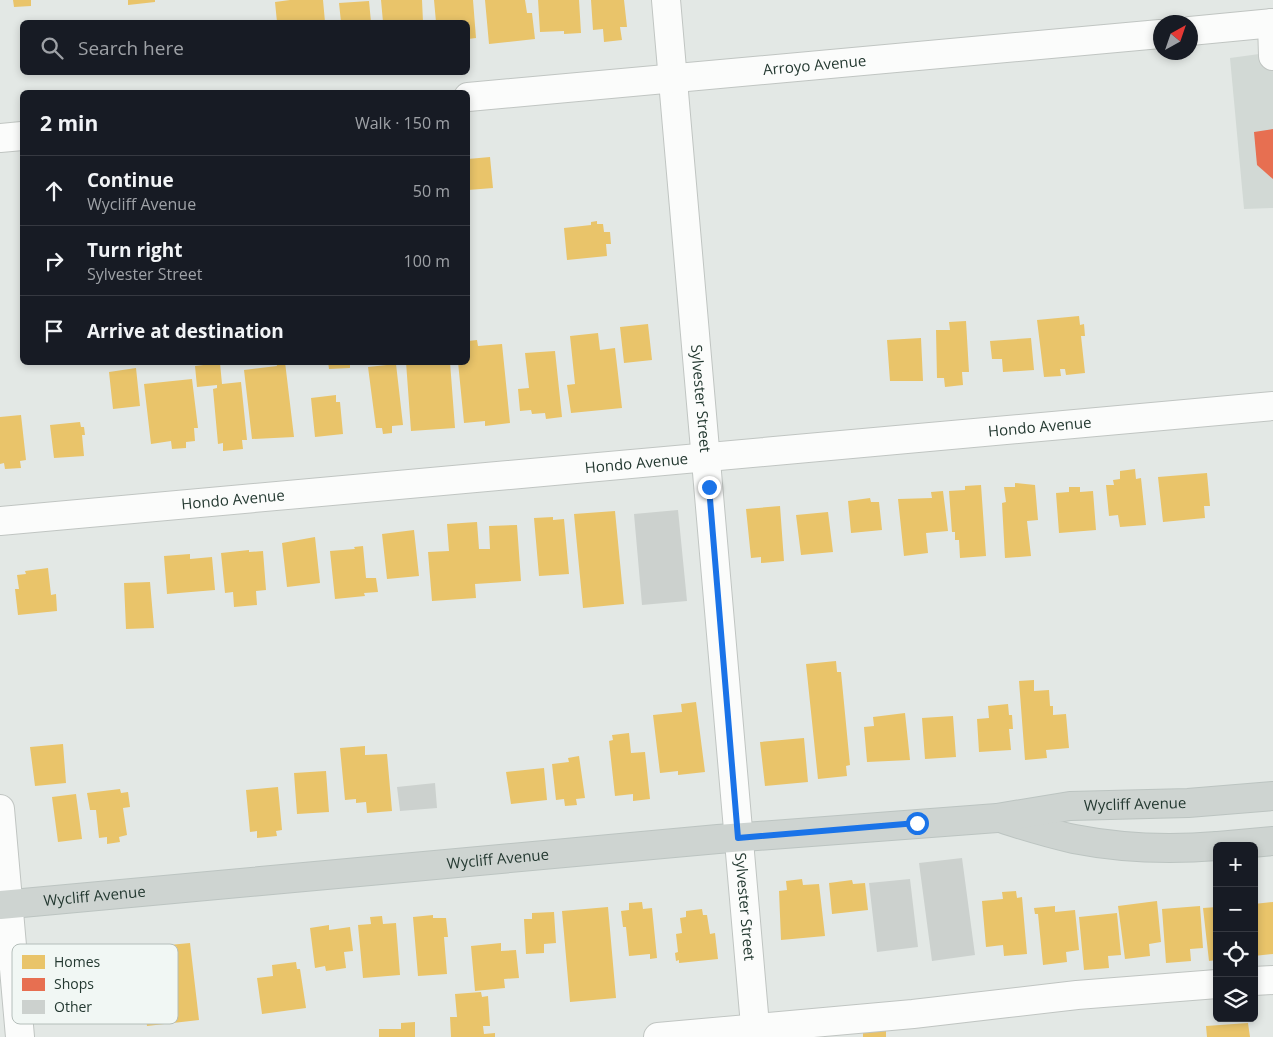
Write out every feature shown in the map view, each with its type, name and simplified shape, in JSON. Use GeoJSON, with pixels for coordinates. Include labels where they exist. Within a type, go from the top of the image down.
{"type":"FeatureCollection","features":[{"type":"Feature","properties":{"kind":"main road","name":"Wycliff Avenue"},"geometry":{"type":"LineString","coordinates":[[4,905],[738,838],[997,818],[1070,806],[1170,804],[1273,796]]}},
{"type":"Feature","properties":{"kind":"main road","name":"Wycliff Avenue"},"geometry":{"type":"LineString","coordinates":[[997,818],[1073,839],[1131,847],[1191,848],[1213,846]]}},
{"type":"Feature","properties":{"kind":"main road","name":"Wycliff Avenue"},"geometry":{"type":"LineString","coordinates":[[1258,842],[1273,841]]}},
{"type":"Feature","properties":{"kind":"street","name":"Sylvester Street"},"geometry":{"type":"LineString","coordinates":[[666,0],[756,1032]]}},
{"type":"Feature","properties":{"kind":"street"},"geometry":{"type":"LineString","coordinates":[[1198,30],[1273,23],[1273,56]]}},
{"type":"Feature","properties":{"kind":"street","name":"Arroyo Avenue"},"geometry":{"type":"LineString","coordinates":[[470,97],[1153,35]]}},
{"type":"Feature","properties":{"kind":"street"},"geometry":{"type":"LineString","coordinates":[[0,138],[20,136]]}},
{"type":"Feature","properties":{"kind":"street","name":"Hondo Avenue"},"geometry":{"type":"LineString","coordinates":[[0,521],[1273,406]]}},
{"type":"Feature","properties":{"kind":"street"},"geometry":{"type":"LineString","coordinates":[[0,809],[4,905],[12,971]]}},
{"type":"Feature","properties":{"kind":"street"},"geometry":{"type":"LineString","coordinates":[[1258,982],[1273,980]]}},
{"type":"Feature","properties":{"kind":"street"},"geometry":{"type":"LineString","coordinates":[[658,1037],[756,1032],[1077,995],[1213,984]]}},
{"type":"Feature","properties":{"kind":"street"},"geometry":{"type":"LineString","coordinates":[[18,1024],[20,1037]]}},
{"type":"Feature","properties":{"kind":"shaded area"},"geometry":{"type":"Polygon","coordinates":[[[1273,52],[1273,208],[1244,209],[1230,58],[1273,52]]]}},
{"type":"Feature","properties":{"kind":"building: Homes"},"geometry":{"type":"Polygon","coordinates":[[[13,0],[31,0],[31,6],[14,7],[13,0]]]}},
{"type":"Feature","properties":{"kind":"building: Homes"},"geometry":{"type":"Polygon","coordinates":[[[128,0],[155,0],[155,2],[128,5],[128,0]]]}},
{"type":"Feature","properties":{"kind":"building: Homes"},"geometry":{"type":"Polygon","coordinates":[[[323,0],[325,20],[277,20],[275,2],[323,0]]]}},
{"type":"Feature","properties":{"kind":"building: Homes"},"geometry":{"type":"Polygon","coordinates":[[[381,0],[422,0],[423,20],[383,20],[381,0]]]}},
{"type":"Feature","properties":{"kind":"building: Homes"},"geometry":{"type":"Polygon","coordinates":[[[434,0],[473,0],[476,38],[470,39],[470,20],[436,20],[434,0]]]}},
{"type":"Feature","properties":{"kind":"building: Homes"},"geometry":{"type":"Polygon","coordinates":[[[485,0],[525,0],[527,13],[532,13],[535,39],[489,44],[485,0]]]}},
{"type":"Feature","properties":{"kind":"building: Homes"},"geometry":{"type":"Polygon","coordinates":[[[538,0],[579,0],[581,33],[564,34],[564,31],[540,32],[538,0]]]}},
{"type":"Feature","properties":{"kind":"building: Homes"},"geometry":{"type":"Polygon","coordinates":[[[591,0],[624,0],[627,27],[620,27],[622,40],[604,42],[603,29],[593,30],[591,0]]]}},
{"type":"Feature","properties":{"kind":"building: Homes"},"geometry":{"type":"Polygon","coordinates":[[[369,1],[371,20],[341,20],[339,3],[369,1]]]}},
{"type":"Feature","properties":{"kind":"building: Homes"},"geometry":{"type":"Polygon","coordinates":[[[490,157],[493,188],[470,190],[470,159],[490,157]]]}},
{"type":"Feature","properties":{"kind":"building: Homes"},"geometry":{"type":"Polygon","coordinates":[[[597,221],[597,224],[603,224],[604,232],[610,232],[611,244],[606,244],[607,256],[567,260],[564,228],[591,225],[591,222],[597,221]]]}},
{"type":"Feature","properties":{"kind":"building: Homes"},"geometry":{"type":"Polygon","coordinates":[[[1079,316],[1080,325],[1084,324],[1085,336],[1081,336],[1085,373],[1066,375],[1065,369],[1060,369],[1061,376],[1044,377],[1037,320],[1079,316]]]}},
{"type":"Feature","properties":{"kind":"building: Homes"},"geometry":{"type":"Polygon","coordinates":[[[966,321],[969,372],[962,372],[963,385],[945,387],[944,378],[937,378],[936,330],[950,330],[949,322],[966,321]]]}},
{"type":"Feature","properties":{"kind":"building: Homes"},"geometry":{"type":"Polygon","coordinates":[[[648,324],[652,360],[624,363],[620,327],[648,324]]]}},
{"type":"Feature","properties":{"kind":"building: Homes"},"geometry":{"type":"Polygon","coordinates":[[[598,333],[600,350],[615,348],[622,408],[571,413],[567,385],[575,384],[570,336],[598,333]]]}},
{"type":"Feature","properties":{"kind":"building: Homes"},"geometry":{"type":"Polygon","coordinates":[[[921,338],[923,381],[890,381],[887,340],[921,338]]]}},
{"type":"Feature","properties":{"kind":"building: Homes"},"geometry":{"type":"Polygon","coordinates":[[[1031,338],[1034,370],[1003,372],[1002,359],[992,359],[990,341],[1031,338]]]}},
{"type":"Feature","properties":{"kind":"building: Homes"},"geometry":{"type":"Polygon","coordinates":[[[477,340],[478,346],[502,344],[510,423],[485,426],[485,421],[464,423],[458,365],[470,365],[470,341],[477,340]]]}},
{"type":"Feature","properties":{"kind":"building: Homes"},"geometry":{"type":"Polygon","coordinates":[[[555,351],[562,417],[546,419],[545,413],[532,414],[531,410],[520,411],[518,389],[529,388],[525,353],[555,351]]]}},
{"type":"Feature","properties":{"kind":"building: Homes"},"geometry":{"type":"Polygon","coordinates":[[[220,365],[222,384],[241,382],[247,440],[242,440],[243,449],[223,451],[223,443],[218,444],[213,389],[217,388],[217,385],[197,387],[195,366],[220,365]]]}},
{"type":"Feature","properties":{"kind":"building: Homes"},"geometry":{"type":"Polygon","coordinates":[[[285,365],[294,437],[252,439],[244,370],[285,365]]]}},
{"type":"Feature","properties":{"kind":"building: Homes"},"geometry":{"type":"Polygon","coordinates":[[[328,365],[350,365],[350,368],[329,369],[328,365]]]}},
{"type":"Feature","properties":{"kind":"building: Homes"},"geometry":{"type":"Polygon","coordinates":[[[396,365],[403,425],[392,426],[392,433],[383,434],[382,428],[376,428],[368,367],[396,365]]]}},
{"type":"Feature","properties":{"kind":"building: Homes"},"geometry":{"type":"Polygon","coordinates":[[[406,365],[450,365],[455,428],[411,431],[406,365]]]}},
{"type":"Feature","properties":{"kind":"building: Homes"},"geometry":{"type":"Polygon","coordinates":[[[136,368],[140,406],[113,409],[109,372],[136,368]]]}},
{"type":"Feature","properties":{"kind":"building: Homes"},"geometry":{"type":"Polygon","coordinates":[[[192,379],[198,428],[194,428],[195,441],[186,442],[186,448],[172,449],[171,441],[151,444],[144,384],[192,379]]]}},
{"type":"Feature","properties":{"kind":"building: Homes"},"geometry":{"type":"Polygon","coordinates":[[[336,395],[336,402],[340,402],[343,434],[315,437],[311,398],[336,395]]]}},
{"type":"Feature","properties":{"kind":"building: Homes"},"geometry":{"type":"Polygon","coordinates":[[[21,415],[26,460],[20,461],[21,468],[5,469],[4,463],[0,464],[0,417],[21,415]]]}},
{"type":"Feature","properties":{"kind":"building: Homes"},"geometry":{"type":"Polygon","coordinates":[[[80,422],[81,427],[84,427],[85,435],[82,435],[84,456],[54,458],[50,425],[80,422]]]}},
{"type":"Feature","properties":{"kind":"building: Homes"},"geometry":{"type":"Polygon","coordinates":[[[1135,469],[1136,479],[1141,478],[1146,525],[1120,527],[1118,515],[1109,516],[1106,485],[1114,485],[1113,480],[1120,479],[1120,471],[1135,469]]]}},
{"type":"Feature","properties":{"kind":"building: Homes"},"geometry":{"type":"Polygon","coordinates":[[[1207,473],[1210,506],[1204,506],[1205,518],[1163,522],[1158,477],[1207,473]]]}},
{"type":"Feature","properties":{"kind":"building: Homes"},"geometry":{"type":"Polygon","coordinates":[[[1015,483],[1035,485],[1038,520],[1027,521],[1031,556],[1005,558],[1002,503],[1006,502],[1004,487],[1015,487],[1015,483]]]}},
{"type":"Feature","properties":{"kind":"building: Homes"},"geometry":{"type":"Polygon","coordinates":[[[981,485],[986,556],[960,558],[959,540],[955,540],[955,532],[952,532],[949,491],[965,490],[965,486],[981,485]]]}},
{"type":"Feature","properties":{"kind":"building: Homes"},"geometry":{"type":"Polygon","coordinates":[[[1069,487],[1080,487],[1080,492],[1093,491],[1096,530],[1059,533],[1056,493],[1069,492],[1069,487]]]}},
{"type":"Feature","properties":{"kind":"building: Homes"},"geometry":{"type":"Polygon","coordinates":[[[943,491],[948,531],[926,533],[928,553],[904,556],[898,499],[932,498],[931,492],[943,491]]]}},
{"type":"Feature","properties":{"kind":"building: Homes"},"geometry":{"type":"Polygon","coordinates":[[[870,498],[871,502],[879,502],[882,530],[851,533],[848,501],[870,498]]]}},
{"type":"Feature","properties":{"kind":"building: Homes"},"geometry":{"type":"Polygon","coordinates":[[[780,506],[784,561],[761,563],[761,557],[751,558],[746,509],[780,506]]]}},
{"type":"Feature","properties":{"kind":"building: Homes"},"geometry":{"type":"Polygon","coordinates":[[[615,511],[624,604],[583,608],[574,514],[615,511]]]}},
{"type":"Feature","properties":{"kind":"building: Homes"},"geometry":{"type":"Polygon","coordinates":[[[828,512],[833,552],[801,555],[796,515],[828,512]]]}},
{"type":"Feature","properties":{"kind":"building: Homes"},"geometry":{"type":"Polygon","coordinates":[[[553,517],[553,520],[564,519],[569,574],[539,576],[534,518],[553,517]]]}},
{"type":"Feature","properties":{"kind":"building: Homes"},"geometry":{"type":"Polygon","coordinates":[[[477,522],[479,549],[490,549],[489,526],[517,525],[521,581],[475,584],[476,598],[432,601],[428,552],[449,551],[447,524],[477,522]]]}},
{"type":"Feature","properties":{"kind":"building: Homes"},"geometry":{"type":"Polygon","coordinates":[[[414,530],[419,576],[387,579],[382,534],[414,530]]]}},
{"type":"Feature","properties":{"kind":"building: Homes"},"geometry":{"type":"Polygon","coordinates":[[[315,537],[320,583],[287,587],[282,543],[315,537]]]}},
{"type":"Feature","properties":{"kind":"building: Homes"},"geometry":{"type":"Polygon","coordinates":[[[363,546],[366,578],[376,578],[378,592],[364,593],[365,596],[335,599],[330,551],[355,549],[354,547],[363,546]]]}},
{"type":"Feature","properties":{"kind":"building: Homes"},"geometry":{"type":"Polygon","coordinates":[[[249,550],[249,552],[263,551],[266,590],[256,591],[257,605],[234,607],[233,592],[225,593],[221,553],[249,550]]]}},
{"type":"Feature","properties":{"kind":"building: Homes"},"geometry":{"type":"Polygon","coordinates":[[[190,554],[190,559],[212,557],[215,590],[167,594],[164,556],[190,554]]]}},
{"type":"Feature","properties":{"kind":"building: Homes"},"geometry":{"type":"Polygon","coordinates":[[[48,568],[51,595],[56,594],[57,611],[18,615],[15,589],[19,589],[17,575],[26,574],[25,571],[48,568]]]}},
{"type":"Feature","properties":{"kind":"building: Homes"},"geometry":{"type":"Polygon","coordinates":[[[150,582],[154,628],[126,629],[124,583],[150,582]]]}},
{"type":"Feature","properties":{"kind":"building: Homes"},"geometry":{"type":"Polygon","coordinates":[[[836,661],[837,672],[841,672],[850,765],[846,766],[847,776],[818,779],[806,664],[836,661]]]}},
{"type":"Feature","properties":{"kind":"building: Homes"},"geometry":{"type":"Polygon","coordinates":[[[1034,680],[1034,691],[1049,690],[1050,706],[1053,706],[1053,715],[1066,714],[1069,748],[1046,750],[1047,758],[1025,760],[1019,681],[1034,680]]]}},
{"type":"Feature","properties":{"kind":"building: Homes"},"geometry":{"type":"Polygon","coordinates":[[[696,702],[705,772],[678,775],[678,771],[660,773],[653,715],[682,712],[681,704],[696,702]]]}},
{"type":"Feature","properties":{"kind":"building: Homes"},"geometry":{"type":"Polygon","coordinates":[[[1008,704],[1009,715],[1012,715],[1013,729],[1009,729],[1011,750],[979,752],[977,719],[989,718],[988,706],[1008,704]]]}},
{"type":"Feature","properties":{"kind":"building: Homes"},"geometry":{"type":"Polygon","coordinates":[[[905,713],[910,760],[867,762],[864,727],[874,726],[873,717],[905,713]]]}},
{"type":"Feature","properties":{"kind":"building: Homes"},"geometry":{"type":"Polygon","coordinates":[[[953,716],[956,757],[925,759],[922,718],[953,716]]]}},
{"type":"Feature","properties":{"kind":"building: Homes"},"geometry":{"type":"Polygon","coordinates":[[[629,733],[631,753],[645,752],[650,799],[633,801],[633,794],[615,796],[609,741],[613,740],[612,735],[629,733]]]}},
{"type":"Feature","properties":{"kind":"building: Homes"},"geometry":{"type":"Polygon","coordinates":[[[804,738],[808,782],[765,786],[760,742],[804,738]]]}},
{"type":"Feature","properties":{"kind":"building: Homes"},"geometry":{"type":"Polygon","coordinates":[[[63,744],[66,783],[35,786],[30,747],[63,744]]]}},
{"type":"Feature","properties":{"kind":"building: Homes"},"geometry":{"type":"Polygon","coordinates":[[[365,746],[365,755],[387,754],[392,811],[367,813],[366,802],[356,803],[356,799],[345,800],[340,748],[365,746]]]}},
{"type":"Feature","properties":{"kind":"building: Homes"},"geometry":{"type":"Polygon","coordinates":[[[579,756],[585,798],[576,799],[577,805],[565,806],[564,799],[556,800],[552,764],[569,762],[568,758],[579,756]]]}},
{"type":"Feature","properties":{"kind":"building: Homes"},"geometry":{"type":"Polygon","coordinates":[[[544,768],[547,800],[511,804],[506,772],[544,768]]]}},
{"type":"Feature","properties":{"kind":"building: Homes"},"geometry":{"type":"Polygon","coordinates":[[[326,771],[329,812],[297,814],[294,773],[326,771]]]}},
{"type":"Feature","properties":{"kind":"building: Homes"},"geometry":{"type":"Polygon","coordinates":[[[278,787],[282,830],[276,831],[277,836],[257,838],[257,831],[250,832],[246,790],[278,787]]]}},
{"type":"Feature","properties":{"kind":"building: Homes"},"geometry":{"type":"Polygon","coordinates":[[[120,789],[121,793],[128,792],[130,807],[123,808],[127,835],[119,837],[120,842],[107,844],[107,837],[99,838],[96,810],[90,810],[87,793],[120,789]]]}},
{"type":"Feature","properties":{"kind":"building: Homes"},"geometry":{"type":"Polygon","coordinates":[[[76,794],[82,839],[58,842],[52,797],[76,794]]]}},
{"type":"Feature","properties":{"kind":"building: Homes"},"geometry":{"type":"Polygon","coordinates":[[[802,879],[803,885],[819,884],[825,936],[781,940],[779,891],[787,890],[786,881],[802,879]]]}},
{"type":"Feature","properties":{"kind":"building: Homes"},"geometry":{"type":"Polygon","coordinates":[[[852,880],[853,884],[865,883],[868,910],[832,914],[829,883],[852,880]]]}},
{"type":"Feature","properties":{"kind":"building: Homes"},"geometry":{"type":"Polygon","coordinates":[[[1016,891],[1017,898],[1022,897],[1027,954],[1004,956],[1003,945],[986,947],[982,901],[1003,899],[1002,892],[1016,891]]]}},
{"type":"Feature","properties":{"kind":"building: Homes"},"geometry":{"type":"Polygon","coordinates":[[[1157,901],[1161,942],[1149,944],[1150,956],[1125,959],[1118,906],[1157,901]]]}},
{"type":"Feature","properties":{"kind":"building: Homes"},"geometry":{"type":"Polygon","coordinates":[[[642,902],[643,909],[652,908],[657,958],[650,959],[650,954],[629,956],[626,927],[623,927],[621,911],[629,910],[629,903],[642,902]]]}},
{"type":"Feature","properties":{"kind":"building: Homes"},"geometry":{"type":"Polygon","coordinates":[[[1273,902],[1273,954],[1258,956],[1258,904],[1273,902]]]}},
{"type":"Feature","properties":{"kind":"building: Homes"},"geometry":{"type":"Polygon","coordinates":[[[1055,906],[1055,912],[1075,910],[1079,950],[1066,952],[1067,962],[1043,965],[1038,914],[1035,914],[1034,908],[1055,906]]]}},
{"type":"Feature","properties":{"kind":"building: Homes"},"geometry":{"type":"Polygon","coordinates":[[[1200,906],[1203,948],[1190,949],[1191,961],[1166,963],[1162,909],[1200,906]]]}},
{"type":"Feature","properties":{"kind":"building: Homes"},"geometry":{"type":"Polygon","coordinates":[[[608,907],[616,998],[570,1002],[562,911],[608,907]]]}},
{"type":"Feature","properties":{"kind":"building: Homes"},"geometry":{"type":"Polygon","coordinates":[[[1213,907],[1213,960],[1209,961],[1203,908],[1213,907]]]}},
{"type":"Feature","properties":{"kind":"building: Homes"},"geometry":{"type":"Polygon","coordinates":[[[702,909],[703,915],[707,915],[710,934],[715,933],[718,959],[679,963],[679,960],[676,961],[675,953],[678,952],[676,934],[682,933],[680,918],[686,917],[686,911],[702,909]]]}},
{"type":"Feature","properties":{"kind":"building: Homes"},"geometry":{"type":"Polygon","coordinates":[[[554,912],[556,943],[544,944],[544,953],[526,954],[524,919],[532,919],[532,913],[554,912]]]}},
{"type":"Feature","properties":{"kind":"building: Homes"},"geometry":{"type":"Polygon","coordinates":[[[1117,913],[1121,955],[1108,956],[1109,968],[1084,970],[1079,917],[1117,913]]]}},
{"type":"Feature","properties":{"kind":"building: Homes"},"geometry":{"type":"Polygon","coordinates":[[[433,915],[433,918],[446,918],[448,937],[444,937],[447,974],[418,976],[413,917],[433,915]]]}},
{"type":"Feature","properties":{"kind":"building: Homes"},"geometry":{"type":"Polygon","coordinates":[[[382,916],[383,924],[396,923],[400,975],[363,978],[358,925],[371,924],[370,917],[382,916]]]}},
{"type":"Feature","properties":{"kind":"building: Homes"},"geometry":{"type":"Polygon","coordinates":[[[329,925],[329,930],[350,927],[353,951],[344,952],[346,968],[326,971],[325,966],[315,968],[310,928],[329,925]]]}},
{"type":"Feature","properties":{"kind":"building: Homes"},"geometry":{"type":"Polygon","coordinates":[[[190,943],[199,1020],[178,1022],[178,944],[190,943]]]}},
{"type":"Feature","properties":{"kind":"building: Homes"},"geometry":{"type":"Polygon","coordinates":[[[501,943],[501,951],[516,950],[519,978],[504,979],[505,988],[475,991],[471,946],[501,943]]]}},
{"type":"Feature","properties":{"kind":"building: Homes"},"geometry":{"type":"Polygon","coordinates":[[[296,962],[297,969],[300,969],[306,1008],[262,1014],[257,978],[273,976],[272,965],[296,962]]]}},
{"type":"Feature","properties":{"kind":"building: Homes"},"geometry":{"type":"Polygon","coordinates":[[[481,992],[482,997],[488,996],[490,1026],[483,1026],[484,1034],[495,1033],[495,1037],[451,1037],[450,1017],[457,1017],[455,994],[481,992]]]}},
{"type":"Feature","properties":{"kind":"building: Homes"},"geometry":{"type":"Polygon","coordinates":[[[415,1022],[415,1037],[379,1037],[379,1029],[401,1029],[401,1023],[415,1022]]]}},
{"type":"Feature","properties":{"kind":"building: Homes"},"geometry":{"type":"Polygon","coordinates":[[[1248,1023],[1250,1037],[1207,1037],[1206,1026],[1248,1023]]]}},
{"type":"Feature","properties":{"kind":"building: Homes"},"geometry":{"type":"Polygon","coordinates":[[[147,1024],[164,1024],[147,1026],[147,1024]]]}},
{"type":"Feature","properties":{"kind":"building: Homes"},"geometry":{"type":"Polygon","coordinates":[[[886,1027],[886,1037],[863,1037],[863,1029],[886,1027]]]}},
{"type":"Feature","properties":{"kind":"building: Shops"},"geometry":{"type":"Polygon","coordinates":[[[1273,129],[1273,179],[1257,165],[1254,132],[1273,129]]]}},
{"type":"Feature","properties":{"kind":"building: Other"},"geometry":{"type":"Polygon","coordinates":[[[678,510],[687,601],[642,605],[634,514],[678,510]]]}},
{"type":"Feature","properties":{"kind":"building: Other"},"geometry":{"type":"Polygon","coordinates":[[[435,783],[437,808],[400,811],[397,787],[435,783]]]}},
{"type":"Feature","properties":{"kind":"building: Other"},"geometry":{"type":"Polygon","coordinates":[[[962,858],[975,955],[932,961],[919,863],[962,858]]]}},
{"type":"Feature","properties":{"kind":"building: Other"},"geometry":{"type":"Polygon","coordinates":[[[910,879],[918,947],[877,952],[869,883],[910,879]]]}},
{"type":"Feature","properties":{"kind":"route"},"geometry":{"type":"LineString","coordinates":[[709,487],[738,838],[917,823]]}}]}
